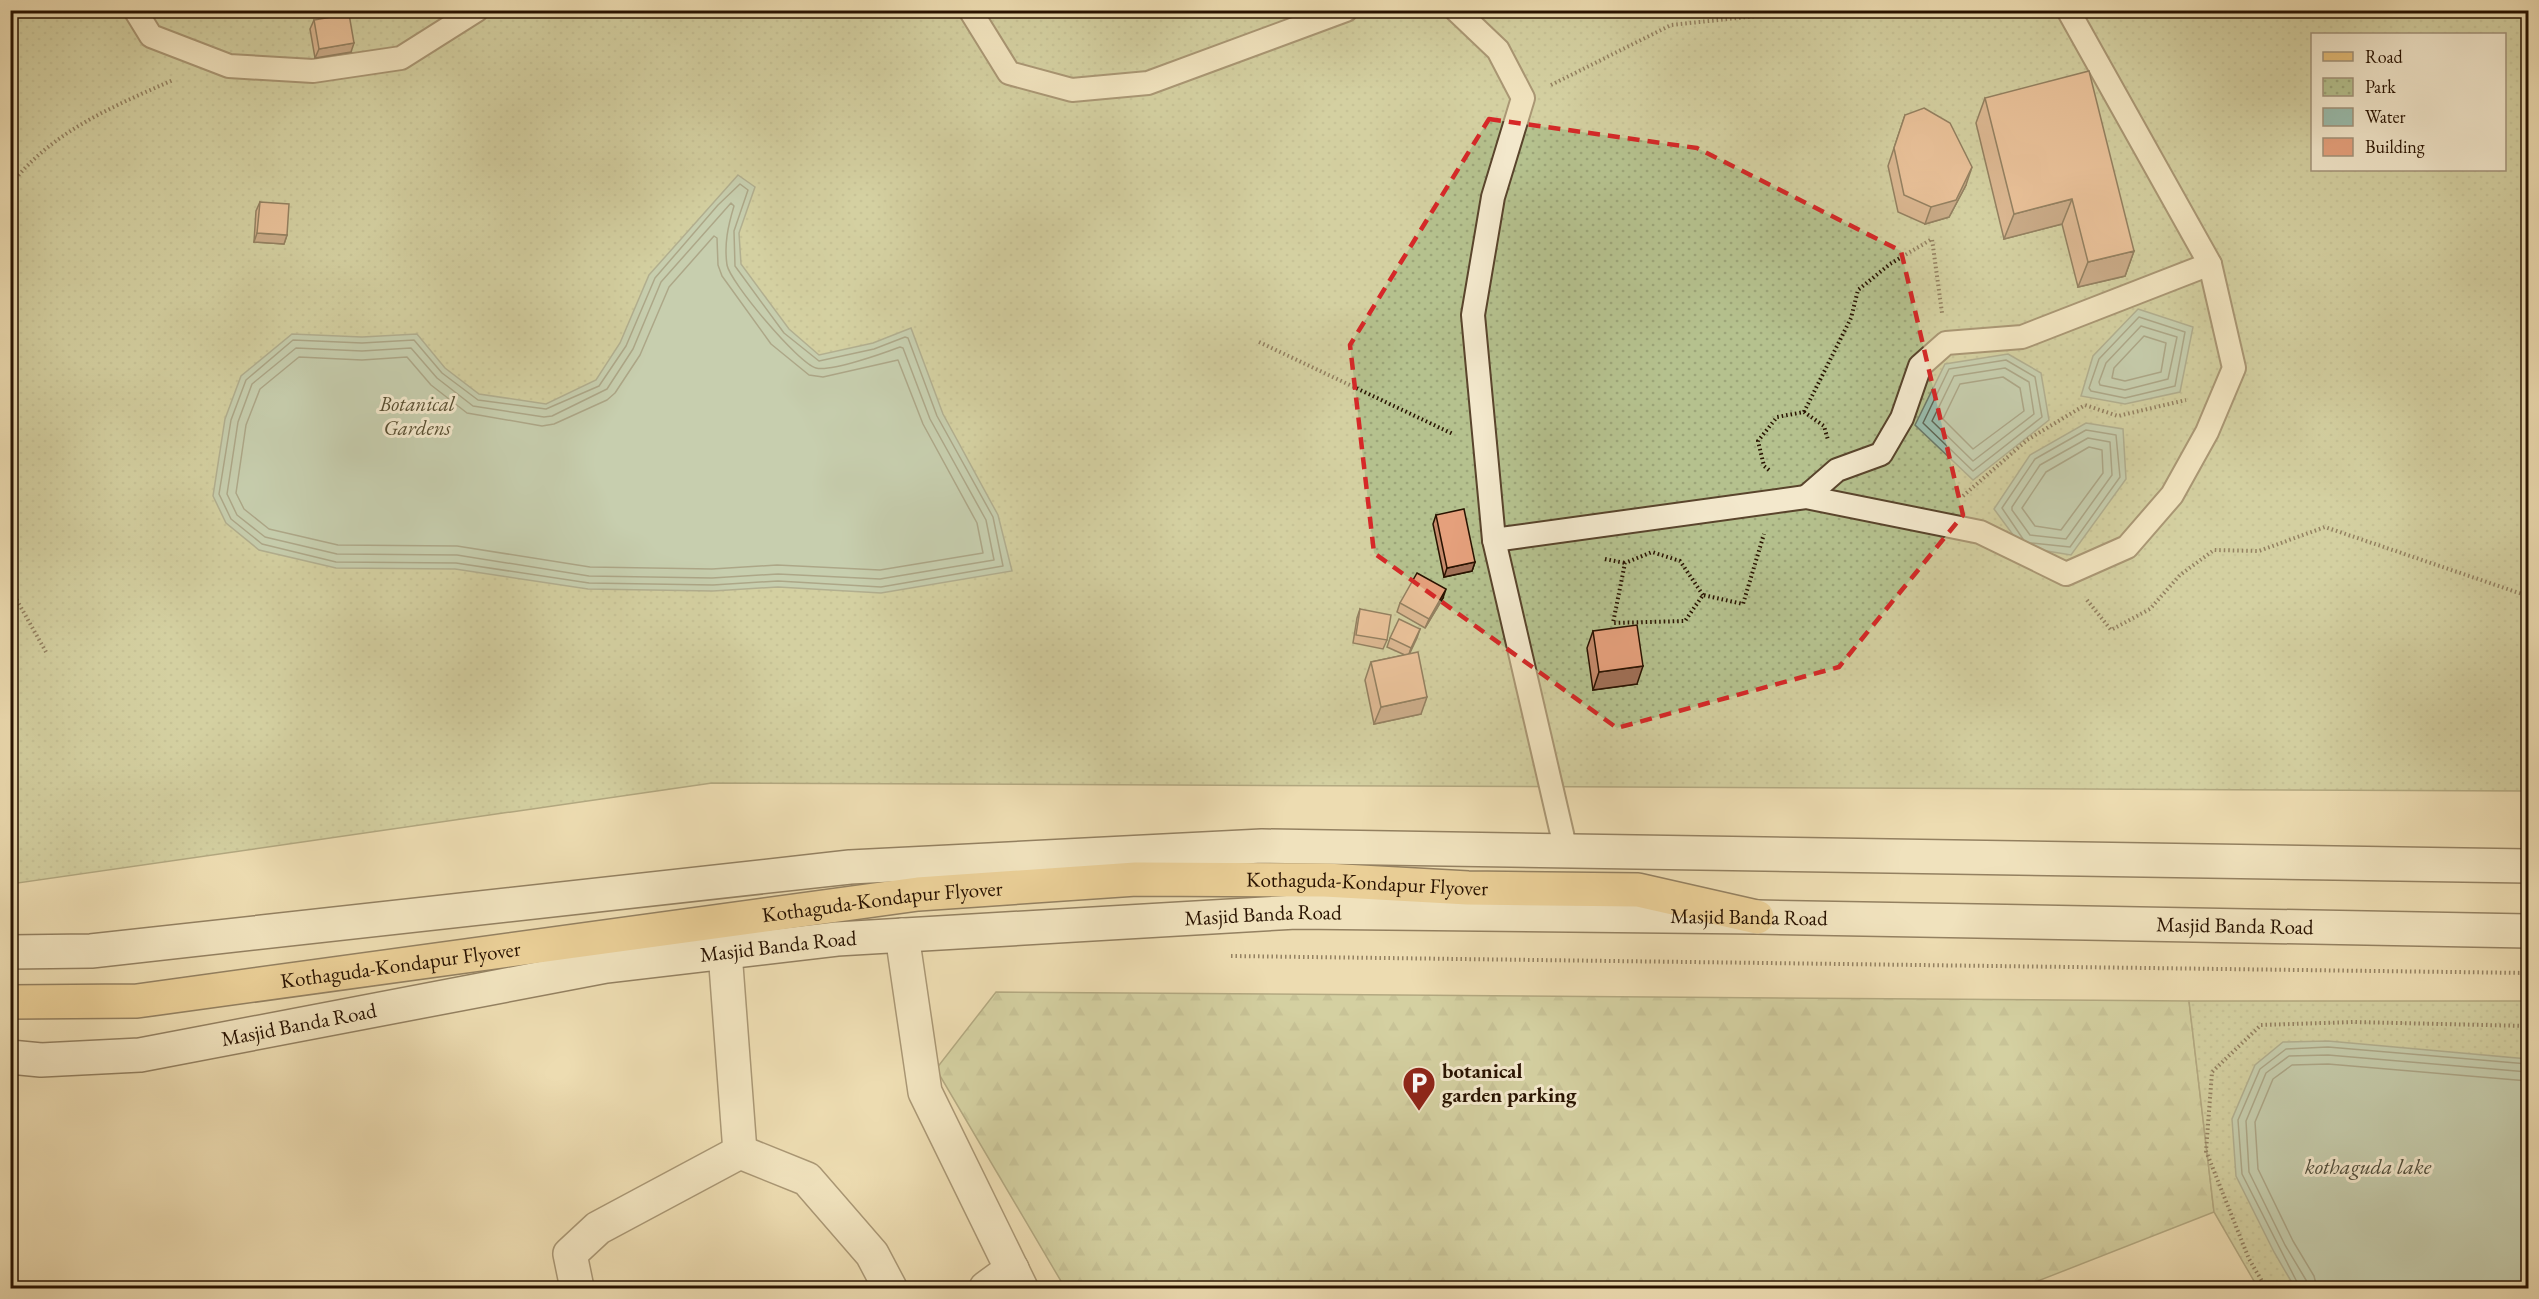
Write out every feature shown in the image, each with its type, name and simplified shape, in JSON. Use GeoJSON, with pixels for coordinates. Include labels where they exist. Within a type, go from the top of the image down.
{"type":"FeatureCollection","features":[{"type":"Feature","properties":{"kind":"main road"},"geometry":{"type":"LineString","coordinates":[[10,952],[90,951],[850,867],[1263,846],[2529,866]]}},
{"type":"Feature","properties":{"kind":"main road","name":"Kothaguda-Kondapur Flyover"},"geometry":{"type":"LineString","coordinates":[[10,1002],[136,1001],[918,894],[1136,879],[1325,880],[1468,888],[1638,891],[1757,917]]}},
{"type":"Feature","properties":{"kind":"main road","name":"Masjid Banda Road"},"geometry":{"type":"LineString","coordinates":[[10,1057],[41,1060],[140,1055],[606,966],[837,939],[1296,912],[1757,917],[2529,931]]}},
{"type":"Feature","properties":{"kind":"main road"},"geometry":{"type":"LineString","coordinates":[[902,935],[925,1092],[1016,1279],[986,1288]]}},
{"type":"Feature","properties":{"kind":"main road"},"geometry":{"type":"LineString","coordinates":[[725,952],[740,1152]]}},
{"type":"Feature","properties":{"kind":"main road"},"geometry":{"type":"LineString","coordinates":[[577,1288],[570,1254],[598,1228],[740,1152]]}},
{"type":"Feature","properties":{"kind":"main road"},"geometry":{"type":"LineString","coordinates":[[740,1152],[807,1179],[872,1254],[890,1288]]}},
{"type":"Feature","properties":{"kind":"lane"},"geometry":{"type":"LineString","coordinates":[[135,10],[151,36],[229,66],[313,71],[401,58],[477,10]]}},
{"type":"Feature","properties":{"kind":"lane"},"geometry":{"type":"LineString","coordinates":[[970,10],[1009,73],[1072,90],[1148,83],[1346,10]]}},
{"type":"Feature","properties":{"kind":"lane"},"geometry":{"type":"LineString","coordinates":[[1456,10],[1498,50],[1523,98],[1493,197],[1473,315],[1494,540],[1566,851]]}},
{"type":"Feature","properties":{"kind":"lane"},"geometry":{"type":"LineString","coordinates":[[1494,540],[1806,497],[1980,532],[2066,574],[2127,547],[2172,495],[2207,432],[2234,368],[2210,264],[2068,10]]}},
{"type":"Feature","properties":{"kind":"lane"},"geometry":{"type":"LineString","coordinates":[[1806,497],[1836,470],[1881,454],[1902,418],[1920,366],[1946,343],[2022,337],[2210,264]]}},
{"type":"Feature","properties":{"kind":"path"},"geometry":{"type":"LineString","coordinates":[[1523,98],[1671,25],[1813,10]]}},
{"type":"Feature","properties":{"kind":"path"},"geometry":{"type":"LineString","coordinates":[[10,186],[24,167],[65,133],[179,77],[229,66]]}},
{"type":"Feature","properties":{"kind":"path"},"geometry":{"type":"LineString","coordinates":[[10,174],[17,177]]}},
{"type":"Feature","properties":{"kind":"path"},"geometry":{"type":"LineString","coordinates":[[1803,412],[1851,318],[1858,290],[1890,264],[1932,239],[1946,343]]}},
{"type":"Feature","properties":{"kind":"path"},"geometry":{"type":"LineString","coordinates":[[1259,342],[1486,450]]}},
{"type":"Feature","properties":{"kind":"path"},"geometry":{"type":"LineString","coordinates":[[1933,522],[2027,440],[2085,405],[2118,416],[2224,391]]}},
{"type":"Feature","properties":{"kind":"path"},"geometry":{"type":"LineString","coordinates":[[1806,497],[1764,465],[1758,441],[1777,417],[1803,412],[1824,426],[1836,470]]}},
{"type":"Feature","properties":{"kind":"path"},"geometry":{"type":"LineString","coordinates":[[1703,595],[1685,621],[1613,623],[1625,563],[1652,552],[1680,561],[1703,595],[1743,604],[1774,501]]}},
{"type":"Feature","properties":{"kind":"path"},"geometry":{"type":"LineString","coordinates":[[2066,574],[2111,630],[2150,609],[2180,575],[2214,550],[2259,550],[2325,527],[2529,596]]}},
{"type":"Feature","properties":{"kind":"path"},"geometry":{"type":"LineString","coordinates":[[10,588],[46,652]]}},
{"type":"Feature","properties":{"kind":"path"},"geometry":{"type":"LineString","coordinates":[[1228,956],[2529,973]]}},
{"type":"Feature","properties":{"kind":"path"},"geometry":{"type":"LineString","coordinates":[[2266,1288],[2249,1259],[2206,1151],[2212,1072],[2261,1025],[2354,1022],[2529,1026]]}},
{"type":"Feature","properties":{"kind":"highlighted area"},"geometry":{"type":"Polygon","coordinates":[[[1489,119],[1697,148],[1901,251],[1963,515],[1839,667],[1617,728],[1374,553],[1350,345],[1489,119]]]}},
{"type":"Feature","properties":{"kind":"green space","name":"Botanical Gardens"},"geometry":{"type":"Polygon","coordinates":[[[10,11],[2528,11],[2528,791],[712,783],[11,884],[10,11]]]}},
{"type":"Feature","properties":{"kind":"green space"},"geometry":{"type":"Polygon","coordinates":[[[996,992],[2189,1001],[2214,1212],[2020,1288],[1065,1288],[936,1069],[996,992]]]}},
{"type":"Feature","properties":{"kind":"green space","name":"kothaguda lake"},"geometry":{"type":"Polygon","coordinates":[[[2189,1001],[2528,1001],[2528,1288],[2258,1288],[2214,1212],[2189,1001]]]}},
{"type":"Feature","properties":{"kind":"water"},"geometry":{"type":"Polygon","coordinates":[[[738,175],[755,187],[739,233],[741,264],[789,329],[819,355],[873,343],[911,328],[943,414],[998,515],[1012,571],[881,593],[778,587],[713,591],[588,589],[455,569],[336,568],[259,550],[226,523],[213,496],[225,419],[241,376],[292,334],[362,337],[417,334],[445,368],[479,394],[546,404],[596,380],[620,343],[649,275],[738,175]]]}},
{"type":"Feature","properties":{"kind":"water"},"geometry":{"type":"Polygon","coordinates":[[[2138,309],[2193,327],[2180,392],[2125,404],[2081,396],[2093,356],[2138,309]]]}},
{"type":"Feature","properties":{"kind":"water"},"geometry":{"type":"Polygon","coordinates":[[[2008,354],[2041,373],[2049,420],[1973,480],[1915,425],[1945,364],[2008,354]]]}},
{"type":"Feature","properties":{"kind":"water"},"geometry":{"type":"Polygon","coordinates":[[[2086,423],[2123,429],[2126,479],[2071,555],[2022,547],[1994,509],[2030,455],[2086,423]]]}},
{"type":"Feature","properties":{"kind":"water","name":"kothaguda lake"},"geometry":{"type":"Polygon","coordinates":[[[2328,1041],[2528,1059],[2528,1288],[2295,1288],[2274,1252],[2236,1176],[2232,1119],[2255,1065],[2283,1042],[2328,1041]]]}},
{"type":"Feature","properties":{"kind":"building"},"geometry":{"type":"Polygon","coordinates":[[[349,14],[354,43],[319,49],[314,20],[349,14]]]}},
{"type":"Feature","properties":{"kind":"building"},"geometry":{"type":"Polygon","coordinates":[[[2089,71],[2134,251],[2088,262],[2072,199],[2014,214],[1985,98],[2089,71]]]}},
{"type":"Feature","properties":{"kind":"building"},"geometry":{"type":"Polygon","coordinates":[[[1924,108],[1950,123],[1972,167],[1956,200],[1931,207],[1904,195],[1894,148],[1905,115],[1924,108]]]}},
{"type":"Feature","properties":{"kind":"building"},"geometry":{"type":"Polygon","coordinates":[[[260,202],[289,204],[287,235],[257,233],[260,202]]]}},
{"type":"Feature","properties":{"kind":"building"},"geometry":{"type":"Polygon","coordinates":[[[1464,509],[1475,562],[1447,568],[1436,515],[1464,509]]]}},
{"type":"Feature","properties":{"kind":"building"},"geometry":{"type":"Polygon","coordinates":[[[1417,573],[1446,589],[1429,619],[1400,603],[1417,573]]]}},
{"type":"Feature","properties":{"kind":"building"},"geometry":{"type":"Polygon","coordinates":[[[1360,609],[1391,615],[1387,640],[1356,635],[1360,609]]]}},
{"type":"Feature","properties":{"kind":"building"},"geometry":{"type":"Polygon","coordinates":[[[1399,619],[1420,629],[1411,648],[1390,638],[1399,619]]]}},
{"type":"Feature","properties":{"kind":"building"},"geometry":{"type":"Polygon","coordinates":[[[1637,625],[1643,666],[1599,672],[1593,631],[1637,625]]]}},
{"type":"Feature","properties":{"kind":"building"},"geometry":{"type":"Polygon","coordinates":[[[1418,652],[1427,697],[1381,707],[1371,662],[1418,652]]]}},
{"type":"Feature","properties":{"kind":"place","name":"botanical garden parking"},"geometry":{"type":"Point","coordinates":[1419,1112]}}]}
